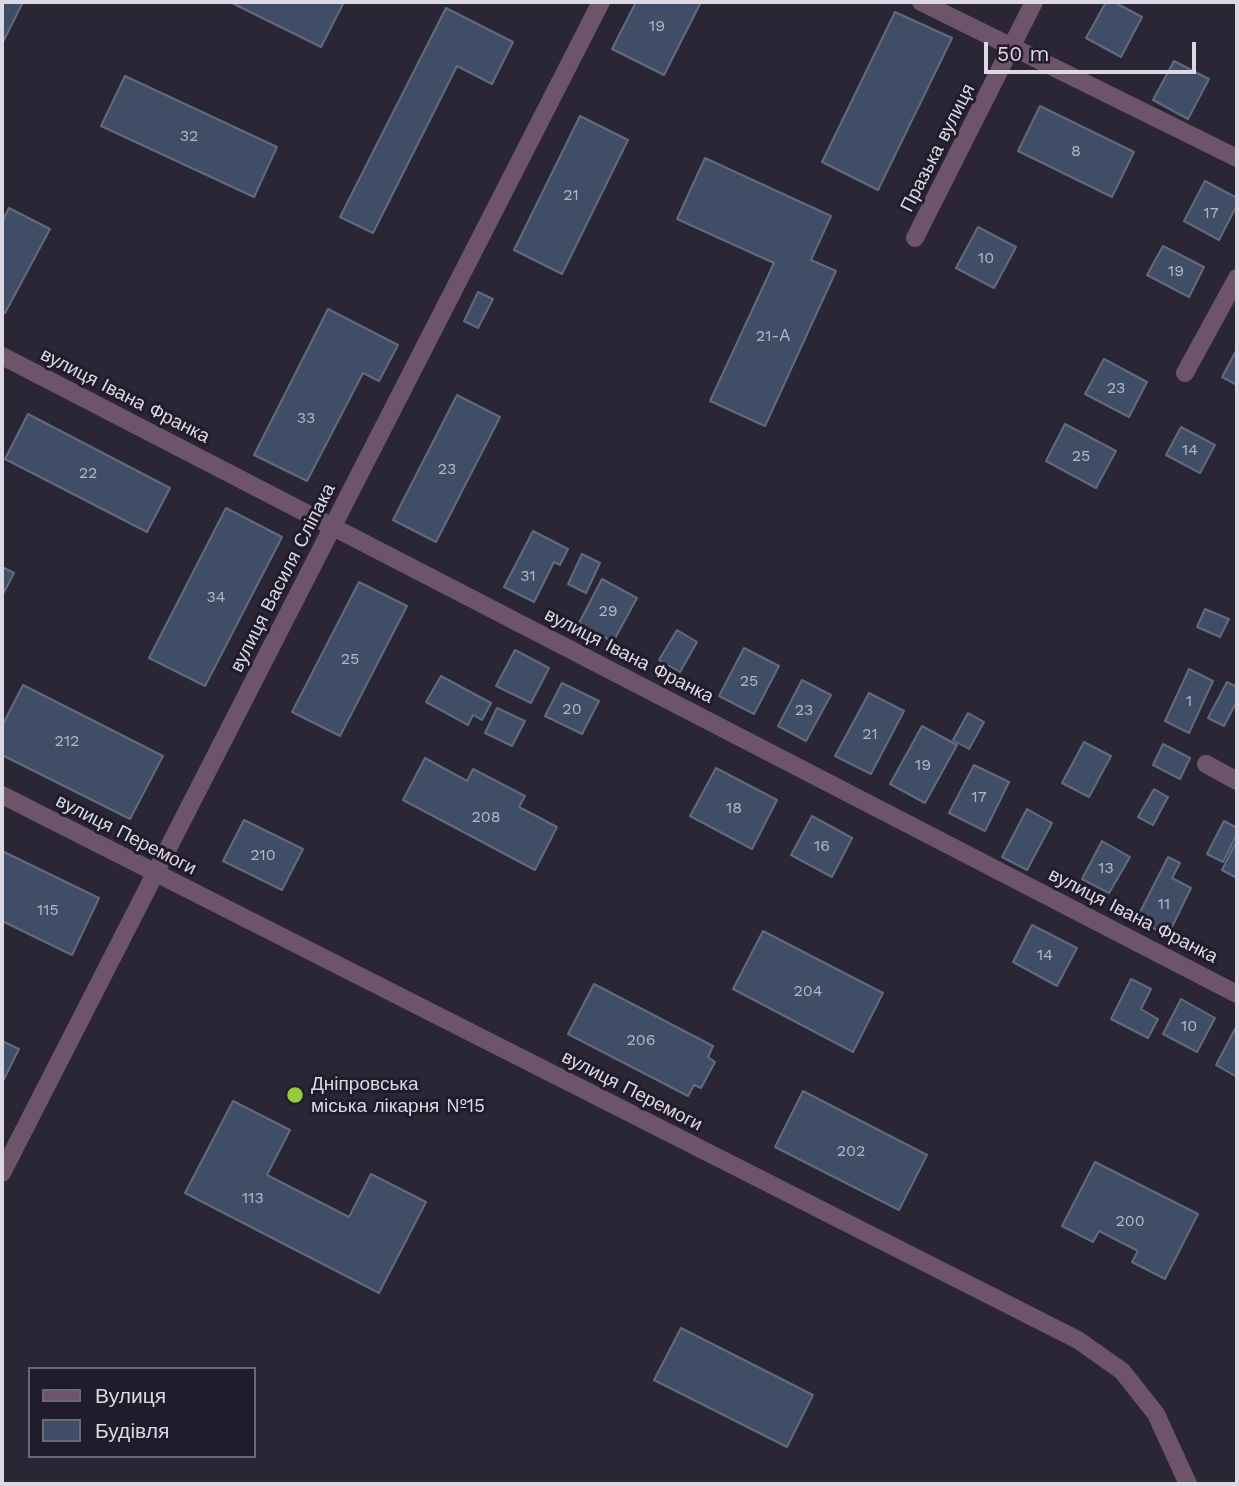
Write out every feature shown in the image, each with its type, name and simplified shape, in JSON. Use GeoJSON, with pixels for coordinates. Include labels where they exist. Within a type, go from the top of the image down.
{"type":"FeatureCollection","features":[{"type":"Feature","properties":{"kind":"street","name":"вулиця Василя Сліпака"},"geometry":{"type":"LineString","coordinates":[[2,1173],[601,2]]}},
{"type":"Feature","properties":{"kind":"street"},"geometry":{"type":"LineString","coordinates":[[921,2],[1237,158]]}},
{"type":"Feature","properties":{"kind":"street","name":"Празька вулиця"},"geometry":{"type":"LineString","coordinates":[[915,238],[1034,2]]}},
{"type":"Feature","properties":{"kind":"street"},"geometry":{"type":"LineString","coordinates":[[1185,373],[1237,278]]}},
{"type":"Feature","properties":{"kind":"street","name":"вулиця Івана Франка"},"geometry":{"type":"LineString","coordinates":[[2,356],[1237,994]]}},
{"type":"Feature","properties":{"kind":"street"},"geometry":{"type":"LineString","coordinates":[[1206,764],[1237,781]]}},
{"type":"Feature","properties":{"kind":"street","name":"вулиця Перемоги"},"geometry":{"type":"LineString","coordinates":[[2,795],[1078,1340],[1122,1371],[1156,1415],[1188,1484]]}},
{"type":"Feature","properties":{"kind":"building"},"geometry":{"type":"Polygon","coordinates":[[[2,2],[23,2],[2,44],[2,2]]]}},
{"type":"Feature","properties":{"kind":"building"},"geometry":{"type":"Polygon","coordinates":[[[230,2],[344,2],[321,47],[230,2]]]}},
{"type":"Feature","properties":{"kind":"building"},"geometry":{"type":"Polygon","coordinates":[[[636,2],[701,2],[664,75],[612,49],[636,2]]]}},
{"type":"Feature","properties":{"kind":"building"},"geometry":{"type":"Polygon","coordinates":[[[1106,2],[1114,2],[1142,17],[1121,57],[1086,38],[1106,2]]]}},
{"type":"Feature","properties":{"kind":"building"},"geometry":{"type":"Polygon","coordinates":[[[446,8],[513,42],[492,84],[457,66],[373,233],[340,217],[446,8]]]}},
{"type":"Feature","properties":{"kind":"building"},"geometry":{"type":"Polygon","coordinates":[[[895,12],[952,38],[878,190],[822,162],[895,12]]]}},
{"type":"Feature","properties":{"kind":"building"},"geometry":{"type":"Polygon","coordinates":[[[1174,61],[1209,79],[1188,119],[1153,100],[1174,61]]]}},
{"type":"Feature","properties":{"kind":"building"},"geometry":{"type":"Polygon","coordinates":[[[125,76],[277,147],[254,197],[101,126],[125,76]]]}},
{"type":"Feature","properties":{"kind":"building"},"geometry":{"type":"Polygon","coordinates":[[[1040,106],[1134,152],[1112,197],[1018,151],[1040,106]]]}},
{"type":"Feature","properties":{"kind":"building"},"geometry":{"type":"Polygon","coordinates":[[[580,116],[628,140],[562,274],[514,250],[580,116]]]}},
{"type":"Feature","properties":{"kind":"building"},"geometry":{"type":"Polygon","coordinates":[[[705,158],[831,216],[811,260],[836,271],[765,426],[710,401],[774,263],[677,219],[705,158]]]}},
{"type":"Feature","properties":{"kind":"building"},"geometry":{"type":"Polygon","coordinates":[[[1205,181],[1237,198],[1237,205],[1219,240],[1184,221],[1205,181]]]}},
{"type":"Feature","properties":{"kind":"building"},"geometry":{"type":"Polygon","coordinates":[[[9,208],[50,229],[5,313],[2,311],[2,222],[9,208]]]}},
{"type":"Feature","properties":{"kind":"building"},"geometry":{"type":"Polygon","coordinates":[[[978,227],[1016,247],[994,288],[956,268],[978,227]]]}},
{"type":"Feature","properties":{"kind":"building"},"geometry":{"type":"Polygon","coordinates":[[[1163,246],[1204,267],[1189,297],[1147,275],[1163,246]]]}},
{"type":"Feature","properties":{"kind":"building"},"geometry":{"type":"Polygon","coordinates":[[[478,292],[493,299],[478,328],[464,321],[478,292]]]}},
{"type":"Feature","properties":{"kind":"building"},"geometry":{"type":"Polygon","coordinates":[[[328,309],[398,345],[379,381],[363,373],[307,481],[254,455],[328,309]]]}},
{"type":"Feature","properties":{"kind":"building"},"geometry":{"type":"Polygon","coordinates":[[[1237,349],[1237,385],[1222,377],[1237,349]]]}},
{"type":"Feature","properties":{"kind":"building"},"geometry":{"type":"Polygon","coordinates":[[[1104,359],[1147,382],[1129,417],[1085,394],[1104,359]]]}},
{"type":"Feature","properties":{"kind":"building"},"geometry":{"type":"Polygon","coordinates":[[[457,395],[500,417],[436,542],[393,520],[457,395]]]}},
{"type":"Feature","properties":{"kind":"building"},"geometry":{"type":"Polygon","coordinates":[[[28,414],[170,488],[147,532],[5,459],[28,414]]]}},
{"type":"Feature","properties":{"kind":"building"},"geometry":{"type":"Polygon","coordinates":[[[1065,424],[1116,451],[1096,488],[1046,461],[1065,424]]]}},
{"type":"Feature","properties":{"kind":"building"},"geometry":{"type":"Polygon","coordinates":[[[1181,427],[1215,445],[1200,473],[1166,455],[1181,427]]]}},
{"type":"Feature","properties":{"kind":"building"},"geometry":{"type":"Polygon","coordinates":[[[226,508],[282,537],[205,686],[149,658],[226,508]]]}},
{"type":"Feature","properties":{"kind":"building"},"geometry":{"type":"Polygon","coordinates":[[[533,531],[568,549],[560,565],[554,562],[534,602],[504,587],[533,531]]]}},
{"type":"Feature","properties":{"kind":"building"},"geometry":{"type":"Polygon","coordinates":[[[582,554],[600,563],[586,593],[568,584],[582,554]]]}},
{"type":"Feature","properties":{"kind":"building"},"geometry":{"type":"Polygon","coordinates":[[[2,567],[14,573],[2,596],[2,567]]]}},
{"type":"Feature","properties":{"kind":"building"},"geometry":{"type":"Polygon","coordinates":[[[602,579],[637,598],[613,642],[579,623],[602,579]]]}},
{"type":"Feature","properties":{"kind":"building"},"geometry":{"type":"Polygon","coordinates":[[[359,582],[407,606],[340,736],[292,712],[359,582]]]}},
{"type":"Feature","properties":{"kind":"building"},"geometry":{"type":"Polygon","coordinates":[[[1205,609],[1229,619],[1220,637],[1197,627],[1205,609]]]}},
{"type":"Feature","properties":{"kind":"building"},"geometry":{"type":"Polygon","coordinates":[[[677,630],[697,642],[680,672],[659,660],[677,630]]]}},
{"type":"Feature","properties":{"kind":"building"},"geometry":{"type":"Polygon","coordinates":[[[744,648],[779,666],[754,714],[719,696],[744,648]]]}},
{"type":"Feature","properties":{"kind":"building"},"geometry":{"type":"Polygon","coordinates":[[[515,650],[549,668],[531,703],[496,686],[515,650]]]}},
{"type":"Feature","properties":{"kind":"building"},"geometry":{"type":"Polygon","coordinates":[[[1189,669],[1213,681],[1189,733],[1165,721],[1189,669]]]}},
{"type":"Feature","properties":{"kind":"building"},"geometry":{"type":"Polygon","coordinates":[[[441,676],[491,703],[482,720],[473,715],[468,725],[426,702],[441,676]]]}},
{"type":"Feature","properties":{"kind":"building"},"geometry":{"type":"Polygon","coordinates":[[[802,680],[831,695],[806,741],[778,726],[802,680]]]}},
{"type":"Feature","properties":{"kind":"building"},"geometry":{"type":"Polygon","coordinates":[[[1227,682],[1237,687],[1237,701],[1224,726],[1208,718],[1227,682]]]}},
{"type":"Feature","properties":{"kind":"building"},"geometry":{"type":"Polygon","coordinates":[[[562,683],[599,701],[582,734],[545,716],[562,683]]]}},
{"type":"Feature","properties":{"kind":"building"},"geometry":{"type":"Polygon","coordinates":[[[23,685],[163,756],[130,819],[2,755],[2,726],[23,685]]]}},
{"type":"Feature","properties":{"kind":"building"},"geometry":{"type":"Polygon","coordinates":[[[869,693],[904,711],[871,774],[835,756],[869,693]]]}},
{"type":"Feature","properties":{"kind":"building"},"geometry":{"type":"Polygon","coordinates":[[[497,708],[525,721],[512,746],[485,733],[497,708]]]}},
{"type":"Feature","properties":{"kind":"building"},"geometry":{"type":"Polygon","coordinates":[[[968,713],[984,722],[969,749],[953,740],[968,713]]]}},
{"type":"Feature","properties":{"kind":"building"},"geometry":{"type":"Polygon","coordinates":[[[922,726],[957,745],[925,803],[890,784],[922,726]]]}},
{"type":"Feature","properties":{"kind":"building"},"geometry":{"type":"Polygon","coordinates":[[[1084,742],[1111,756],[1089,797],[1062,783],[1084,742]]]}},
{"type":"Feature","properties":{"kind":"building"},"geometry":{"type":"Polygon","coordinates":[[[1163,744],[1190,758],[1180,779],[1153,765],[1163,744]]]}},
{"type":"Feature","properties":{"kind":"building"},"geometry":{"type":"Polygon","coordinates":[[[425,758],[467,781],[473,769],[525,796],[519,807],[557,827],[535,870],[403,800],[425,758]]]}},
{"type":"Feature","properties":{"kind":"building"},"geometry":{"type":"Polygon","coordinates":[[[974,765],[1009,782],[985,831],[949,813],[974,765]]]}},
{"type":"Feature","properties":{"kind":"building"},"geometry":{"type":"Polygon","coordinates":[[[716,768],[777,800],[752,849],[690,816],[716,768]]]}},
{"type":"Feature","properties":{"kind":"building"},"geometry":{"type":"Polygon","coordinates":[[[1154,789],[1168,797],[1153,825],[1138,817],[1154,789]]]}},
{"type":"Feature","properties":{"kind":"building"},"geometry":{"type":"Polygon","coordinates":[[[1027,809],[1052,823],[1027,870],[1002,857],[1027,809]]]}},
{"type":"Feature","properties":{"kind":"building"},"geometry":{"type":"Polygon","coordinates":[[[812,816],[852,838],[832,877],[791,855],[812,816]]]}},
{"type":"Feature","properties":{"kind":"building"},"geometry":{"type":"Polygon","coordinates":[[[244,820],[303,849],[282,890],[223,861],[244,820]]]}},
{"type":"Feature","properties":{"kind":"building"},"geometry":{"type":"Polygon","coordinates":[[[1224,821],[1237,828],[1237,834],[1223,862],[1207,854],[1224,821]]]}},
{"type":"Feature","properties":{"kind":"building"},"geometry":{"type":"Polygon","coordinates":[[[1237,840],[1237,872],[1235,877],[1222,870],[1237,840]]]}},
{"type":"Feature","properties":{"kind":"building"},"geometry":{"type":"Polygon","coordinates":[[[1102,841],[1130,857],[1109,893],[1082,879],[1102,841]]]}},
{"type":"Feature","properties":{"kind":"building"},"geometry":{"type":"Polygon","coordinates":[[[2,851],[99,898],[72,955],[2,921],[2,851]]]}},
{"type":"Feature","properties":{"kind":"building"},"geometry":{"type":"Polygon","coordinates":[[[1168,857],[1180,863],[1172,878],[1191,888],[1168,935],[1136,920],[1168,857]]]}},
{"type":"Feature","properties":{"kind":"building"},"geometry":{"type":"Polygon","coordinates":[[[1032,925],[1077,948],[1057,986],[1013,962],[1032,925]]]}},
{"type":"Feature","properties":{"kind":"building"},"geometry":{"type":"Polygon","coordinates":[[[763,931],[883,993],[853,1052],[733,989],[763,931]]]}},
{"type":"Feature","properties":{"kind":"building"},"geometry":{"type":"Polygon","coordinates":[[[1131,979],[1151,989],[1141,1009],[1158,1019],[1148,1038],[1111,1019],[1131,979]]]}},
{"type":"Feature","properties":{"kind":"building"},"geometry":{"type":"Polygon","coordinates":[[[594,984],[713,1046],[708,1057],[715,1062],[701,1088],[694,1085],[688,1096],[568,1034],[594,984]]]}},
{"type":"Feature","properties":{"kind":"building"},"geometry":{"type":"Polygon","coordinates":[[[1181,999],[1215,1018],[1197,1052],[1163,1034],[1181,999]]]}},
{"type":"Feature","properties":{"kind":"building"},"geometry":{"type":"Polygon","coordinates":[[[1235,1029],[1237,1031],[1237,1077],[1216,1065],[1235,1029]]]}},
{"type":"Feature","properties":{"kind":"building"},"geometry":{"type":"Polygon","coordinates":[[[2,1041],[19,1049],[2,1083],[2,1041]]]}},
{"type":"Feature","properties":{"kind":"building"},"geometry":{"type":"Polygon","coordinates":[[[803,1091],[927,1155],[899,1210],[775,1147],[803,1091]]]}},
{"type":"Feature","properties":{"kind":"building"},"geometry":{"type":"Polygon","coordinates":[[[233,1101],[290,1130],[267,1175],[349,1217],[371,1174],[426,1202],[379,1293],[185,1193],[233,1101]]]}},
{"type":"Feature","properties":{"kind":"building"},"geometry":{"type":"Polygon","coordinates":[[[1095,1162],[1198,1214],[1165,1279],[1132,1262],[1138,1251],[1099,1231],[1093,1242],[1062,1226],[1095,1162]]]}},
{"type":"Feature","properties":{"kind":"building"},"geometry":{"type":"Polygon","coordinates":[[[681,1328],[813,1395],[787,1447],[654,1380],[681,1328]]]}},
{"type":"Feature","properties":{"kind":"place","name":"Дніпровська міська лікарня №15"},"geometry":{"type":"Point","coordinates":[295,1095]}}]}
